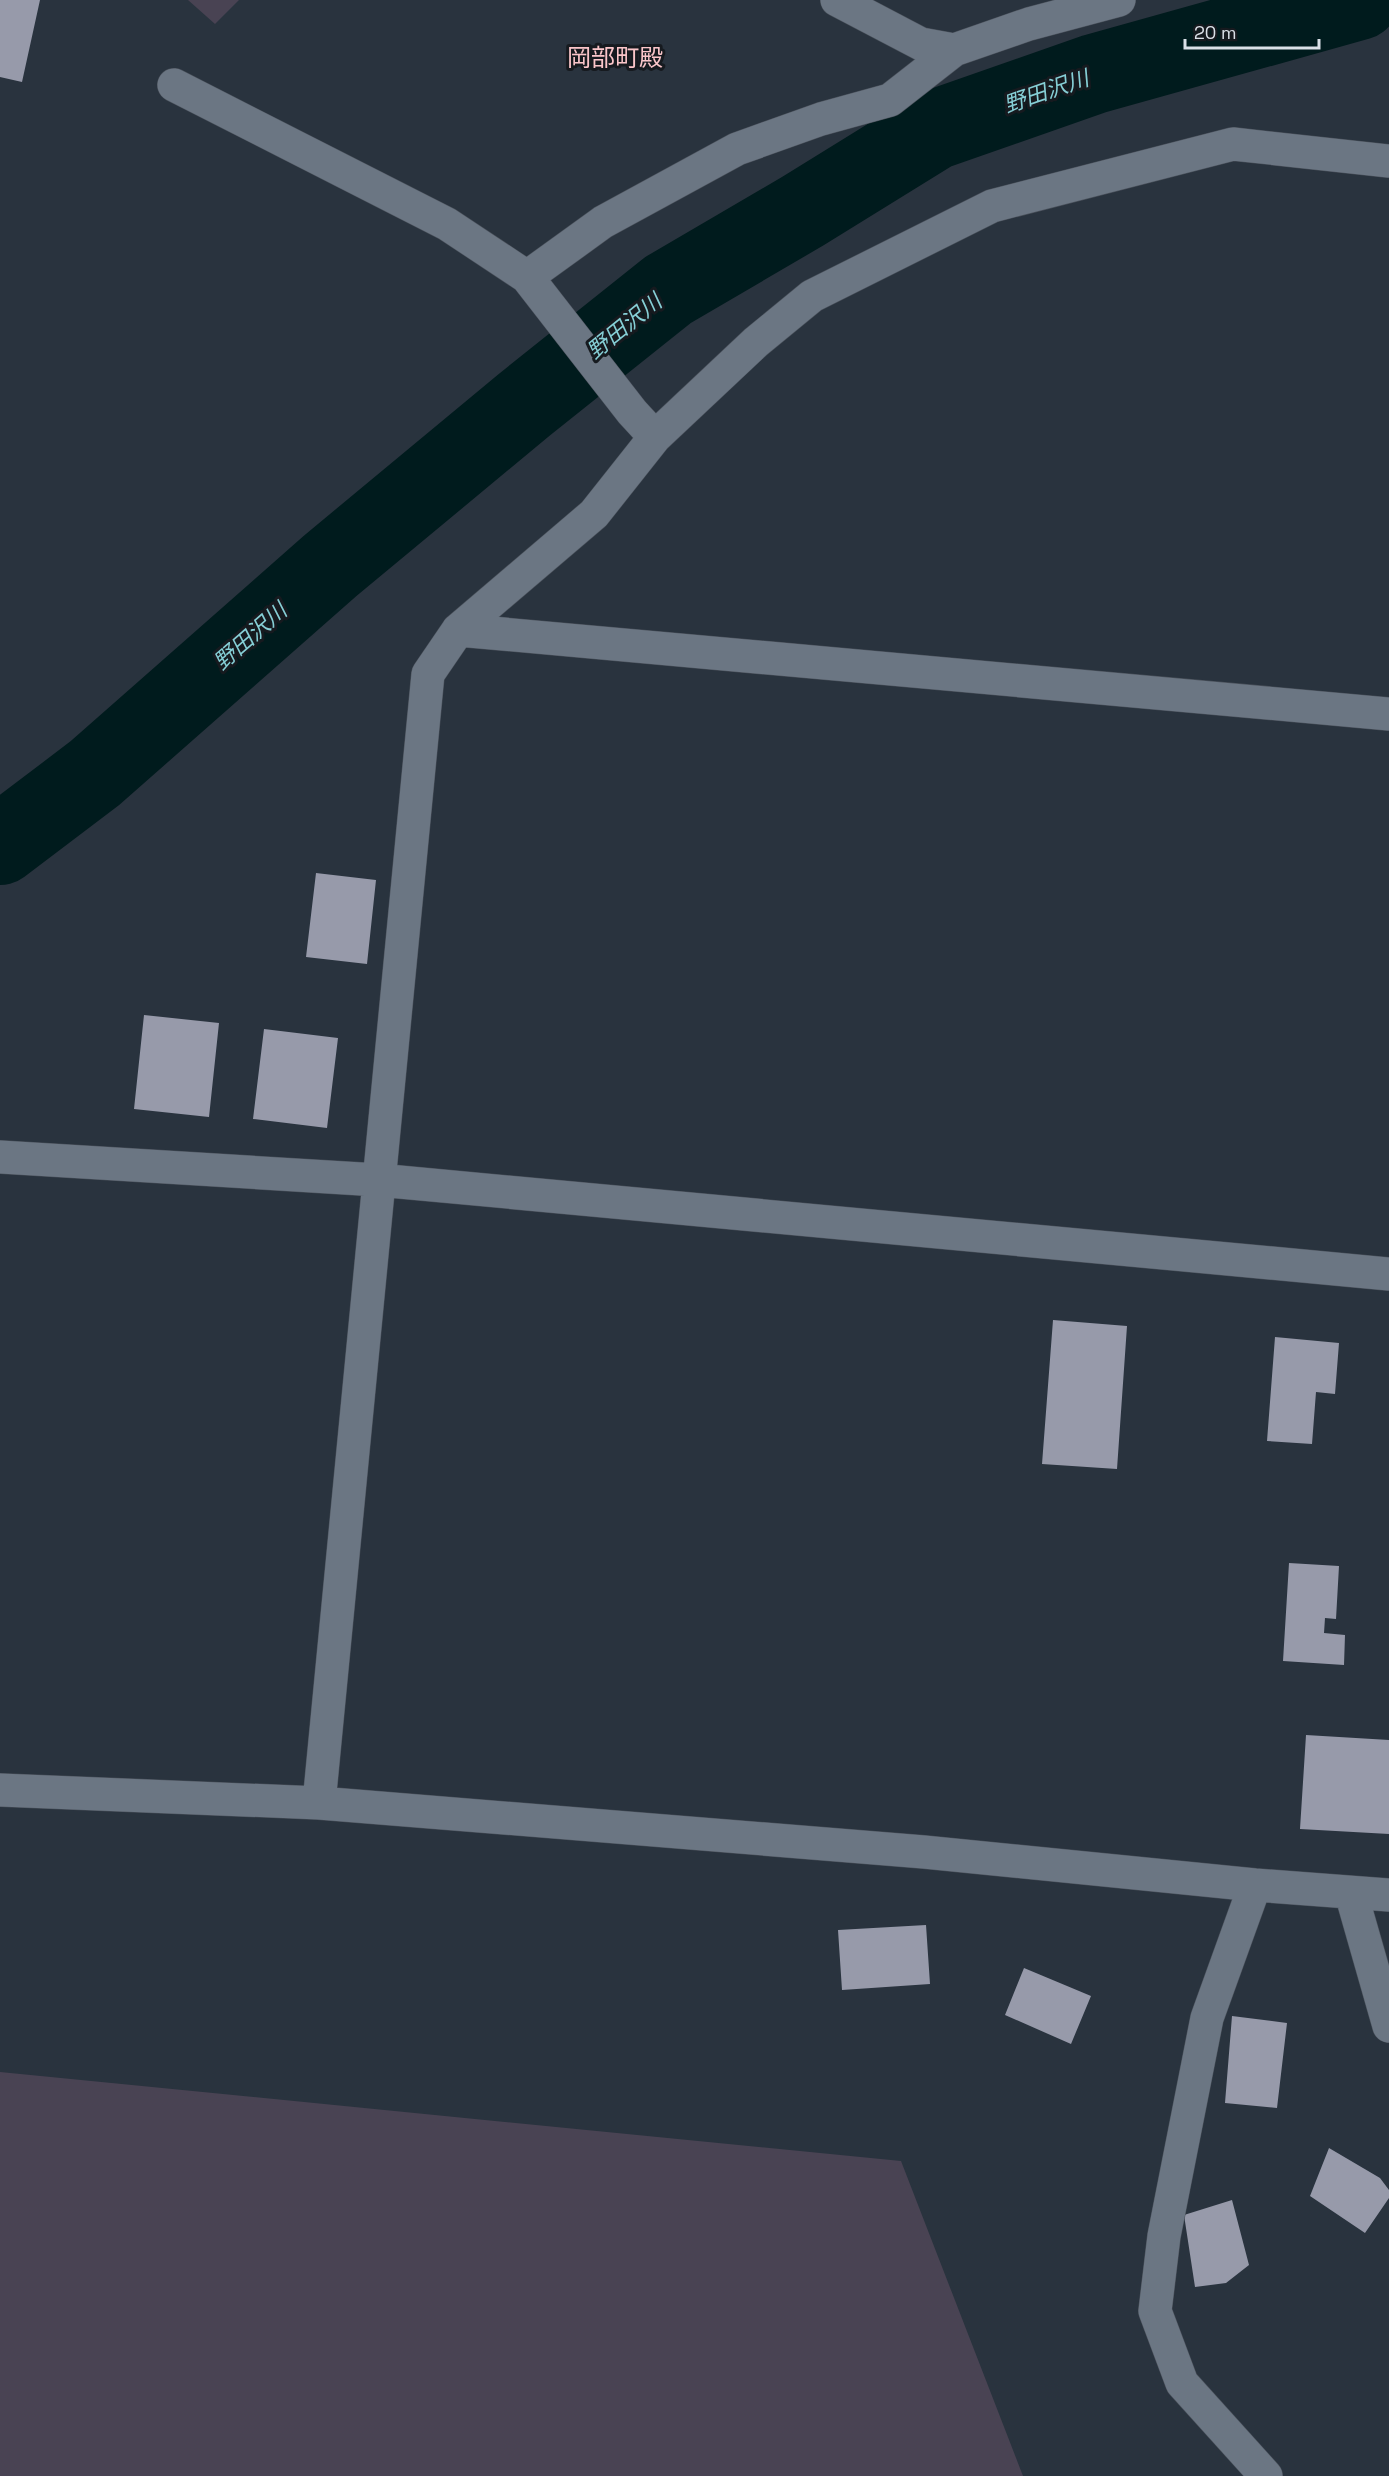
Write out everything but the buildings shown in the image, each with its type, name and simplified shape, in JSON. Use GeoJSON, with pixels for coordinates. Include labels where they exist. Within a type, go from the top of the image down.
{"type":"FeatureCollection","features":[{"type":"Feature","properties":{"kind":"street"},"geometry":{"type":"LineString","coordinates":[[837,0],[921,44],[954,50]]}},
{"type":"Feature","properties":{"kind":"street"},"geometry":{"type":"LineString","coordinates":[[527,277],[603,222],[736,149],[821,119],[890,100],[954,50],[1029,24],[1119,0]]}},
{"type":"Feature","properties":{"kind":"street"},"geometry":{"type":"LineString","coordinates":[[174,85],[447,224],[527,277],[547,305],[655,437]]}},
{"type":"Feature","properties":{"kind":"street"},"geometry":{"type":"LineString","coordinates":[[319,1803],[428,674],[458,630],[594,514],[655,437],[756,342],[812,296],[992,206],[1233,144],[1389,161]]}},
{"type":"Feature","properties":{"kind":"street"},"geometry":{"type":"LineString","coordinates":[[458,630],[1389,714]]}},
{"type":"Feature","properties":{"kind":"street"},"geometry":{"type":"LineString","coordinates":[[0,1157],[378,1180],[1389,1274]]}},
{"type":"Feature","properties":{"kind":"street"},"geometry":{"type":"LineString","coordinates":[[0,1790],[319,1803],[924,1852],[1255,1885],[1389,1895]]}},
{"type":"Feature","properties":{"kind":"street"},"geometry":{"type":"LineString","coordinates":[[1255,1885],[1207,2018],[1164,2236],[1155,2311],[1182,2383],[1266,2476]]}},
{"type":"Feature","properties":{"kind":"street"},"geometry":{"type":"LineString","coordinates":[[1351,1893],[1389,2026]]}},
{"type":"Feature","properties":{"kind":"shaded area"},"geometry":{"type":"Polygon","coordinates":[[[188,0],[239,0],[215,24],[188,0]]]}},
{"type":"Feature","properties":{"kind":"shaded area"},"geometry":{"type":"Polygon","coordinates":[[[0,2072],[901,2161],[1023,2476],[0,2476],[0,2072]]]}},
{"type":"Feature","properties":{"kind":"waterway","name":"野田沢川"},"geometry":{"type":"LineString","coordinates":[[0,845],[95,773],[330,566],[524,405],[668,290],[803,211],[934,130],[1094,74],[1359,0]]}},
{"type":"Feature","properties":{"kind":"district","name":"岡部町殿"},"geometry":{"type":"Point","coordinates":[615,58]}}]}
